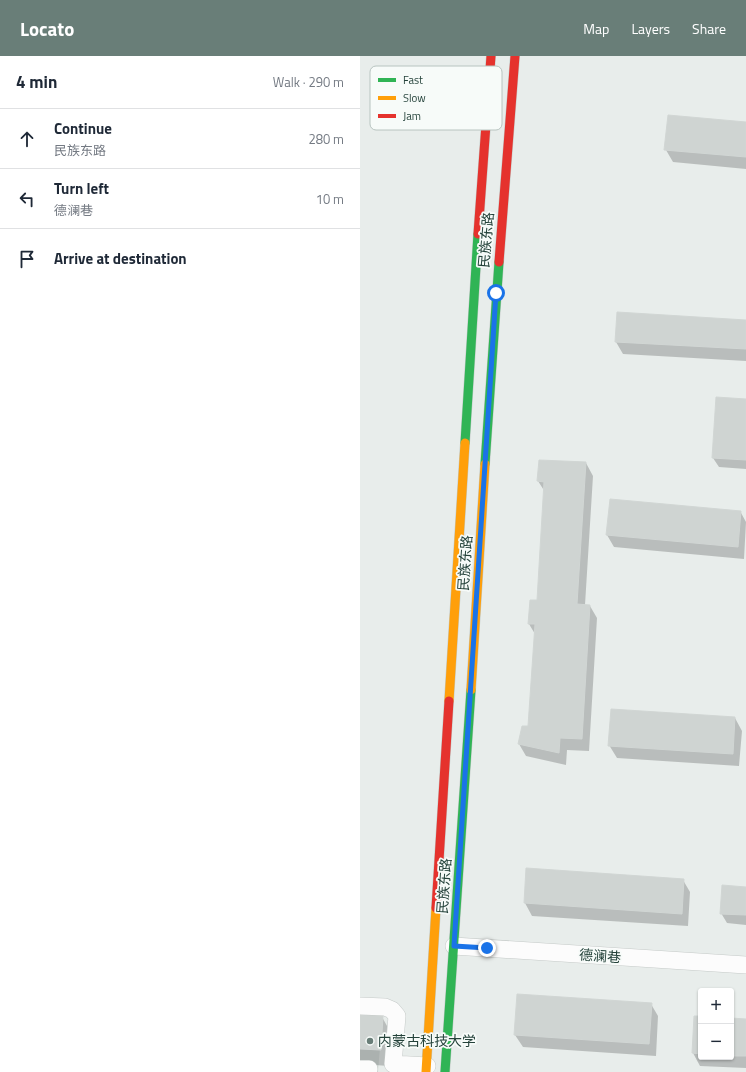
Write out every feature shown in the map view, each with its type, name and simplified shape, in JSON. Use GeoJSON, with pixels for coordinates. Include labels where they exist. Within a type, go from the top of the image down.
{"type":"FeatureCollection","features":[{"type":"Feature","properties":{"kind":"main road","name":"民族东路"},"geometry":{"type":"LineString","coordinates":[[490,66],[491,56]]}},
{"type":"Feature","properties":{"kind":"main road","name":"民族东路"},"geometry":{"type":"LineString","coordinates":[[445,1072],[496,293],[515,56]]}},
{"type":"Feature","properties":{"kind":"main road","name":"民族东路"},"geometry":{"type":"LineString","coordinates":[[426,1069],[474,294],[486,130]]}},
{"type":"Feature","properties":{"kind":"street","name":"德澜巷"},"geometry":{"type":"LineString","coordinates":[[454,946],[746,965]]}},
{"type":"Feature","properties":{"kind":"street"},"geometry":{"type":"LineString","coordinates":[[360,1006],[385,1007],[392,1010],[396,1016],[393,1064],[426,1069]]}},
{"type":"Feature","properties":{"kind":"shaded area","name":"内蒙古科技大学"},"geometry":{"type":"Polygon","coordinates":[[[360,1009],[383,1011],[378,1072],[360,1072],[360,1009]]]}},
{"type":"Feature","properties":{"kind":"building"},"geometry":{"type":"Polygon","coordinates":[[[668,115],[746,122],[746,157],[664,150],[668,115]]]}},
{"type":"Feature","properties":{"kind":"building"},"geometry":{"type":"Polygon","coordinates":[[[617,312],[746,320],[746,349],[615,342],[617,312]]]}},
{"type":"Feature","properties":{"kind":"building"},"geometry":{"type":"Polygon","coordinates":[[[716,397],[746,399],[746,460],[712,458],[716,397]]]}},
{"type":"Feature","properties":{"kind":"building"},"geometry":{"type":"Polygon","coordinates":[[[539,460],[586,462],[577,604],[590,605],[582,739],[560,738],[559,753],[518,744],[522,726],[528,726],[535,624],[528,624],[530,600],[537,600],[544,482],[537,481],[539,460]]]}},
{"type":"Feature","properties":{"kind":"building"},"geometry":{"type":"Polygon","coordinates":[[[610,499],[741,511],[738,547],[606,535],[610,499]]]}},
{"type":"Feature","properties":{"kind":"building"},"geometry":{"type":"Polygon","coordinates":[[[611,709],[735,717],[733,754],[608,746],[611,709]]]}},
{"type":"Feature","properties":{"kind":"building"},"geometry":{"type":"Polygon","coordinates":[[[526,868],[684,879],[682,914],[524,903],[526,868]]]}},
{"type":"Feature","properties":{"kind":"building"},"geometry":{"type":"Polygon","coordinates":[[[722,885],[746,887],[746,915],[720,914],[722,885]]]}},
{"type":"Feature","properties":{"kind":"building"},"geometry":{"type":"Polygon","coordinates":[[[517,994],[652,1003],[649,1044],[514,1035],[517,994]]]}},
{"type":"Feature","properties":{"kind":"building"},"geometry":{"type":"Polygon","coordinates":[[[360,1015],[383,1016],[381,1050],[360,1049],[360,1015]]]}},
{"type":"Feature","properties":{"kind":"building"},"geometry":{"type":"Polygon","coordinates":[[[694,1016],[698,1016],[698,1054],[692,1053],[694,1016]]]}},
{"type":"Feature","properties":{"kind":"building"},"geometry":{"type":"Polygon","coordinates":[[[734,1018],[746,1019],[746,1056],[734,1056],[734,1018]]]}},
{"type":"Feature","properties":{"kind":"traffic: fast"},"geometry":{"type":"LineString","coordinates":[[465,443],[478,234]]}},
{"type":"Feature","properties":{"kind":"traffic: fast"},"geometry":{"type":"LineString","coordinates":[[485,464],[499,262]]}},
{"type":"Feature","properties":{"kind":"traffic: fast"},"geometry":{"type":"LineString","coordinates":[[445,1072],[471,690]]}},
{"type":"Feature","properties":{"kind":"traffic: slow"},"geometry":{"type":"LineString","coordinates":[[449,701],[465,443]]}},
{"type":"Feature","properties":{"kind":"traffic: slow"},"geometry":{"type":"LineString","coordinates":[[471,690],[485,464]]}},
{"type":"Feature","properties":{"kind":"traffic: slow"},"geometry":{"type":"LineString","coordinates":[[426,1072],[436,908]]}},
{"type":"Feature","properties":{"kind":"traffic: jam"},"geometry":{"type":"LineString","coordinates":[[490,66],[491,56]]}},
{"type":"Feature","properties":{"kind":"traffic: jam"},"geometry":{"type":"LineString","coordinates":[[499,262],[515,56]]}},
{"type":"Feature","properties":{"kind":"traffic: jam"},"geometry":{"type":"LineString","coordinates":[[478,234],[486,130]]}},
{"type":"Feature","properties":{"kind":"traffic: jam"},"geometry":{"type":"LineString","coordinates":[[436,908],[449,701]]}},
{"type":"Feature","properties":{"kind":"place","name":"内蒙古科技大学"},"geometry":{"type":"Point","coordinates":[370,1041]}},
{"type":"Feature","properties":{"kind":"route"},"geometry":{"type":"LineString","coordinates":[[487,948],[454,946],[496,293]]}}]}
